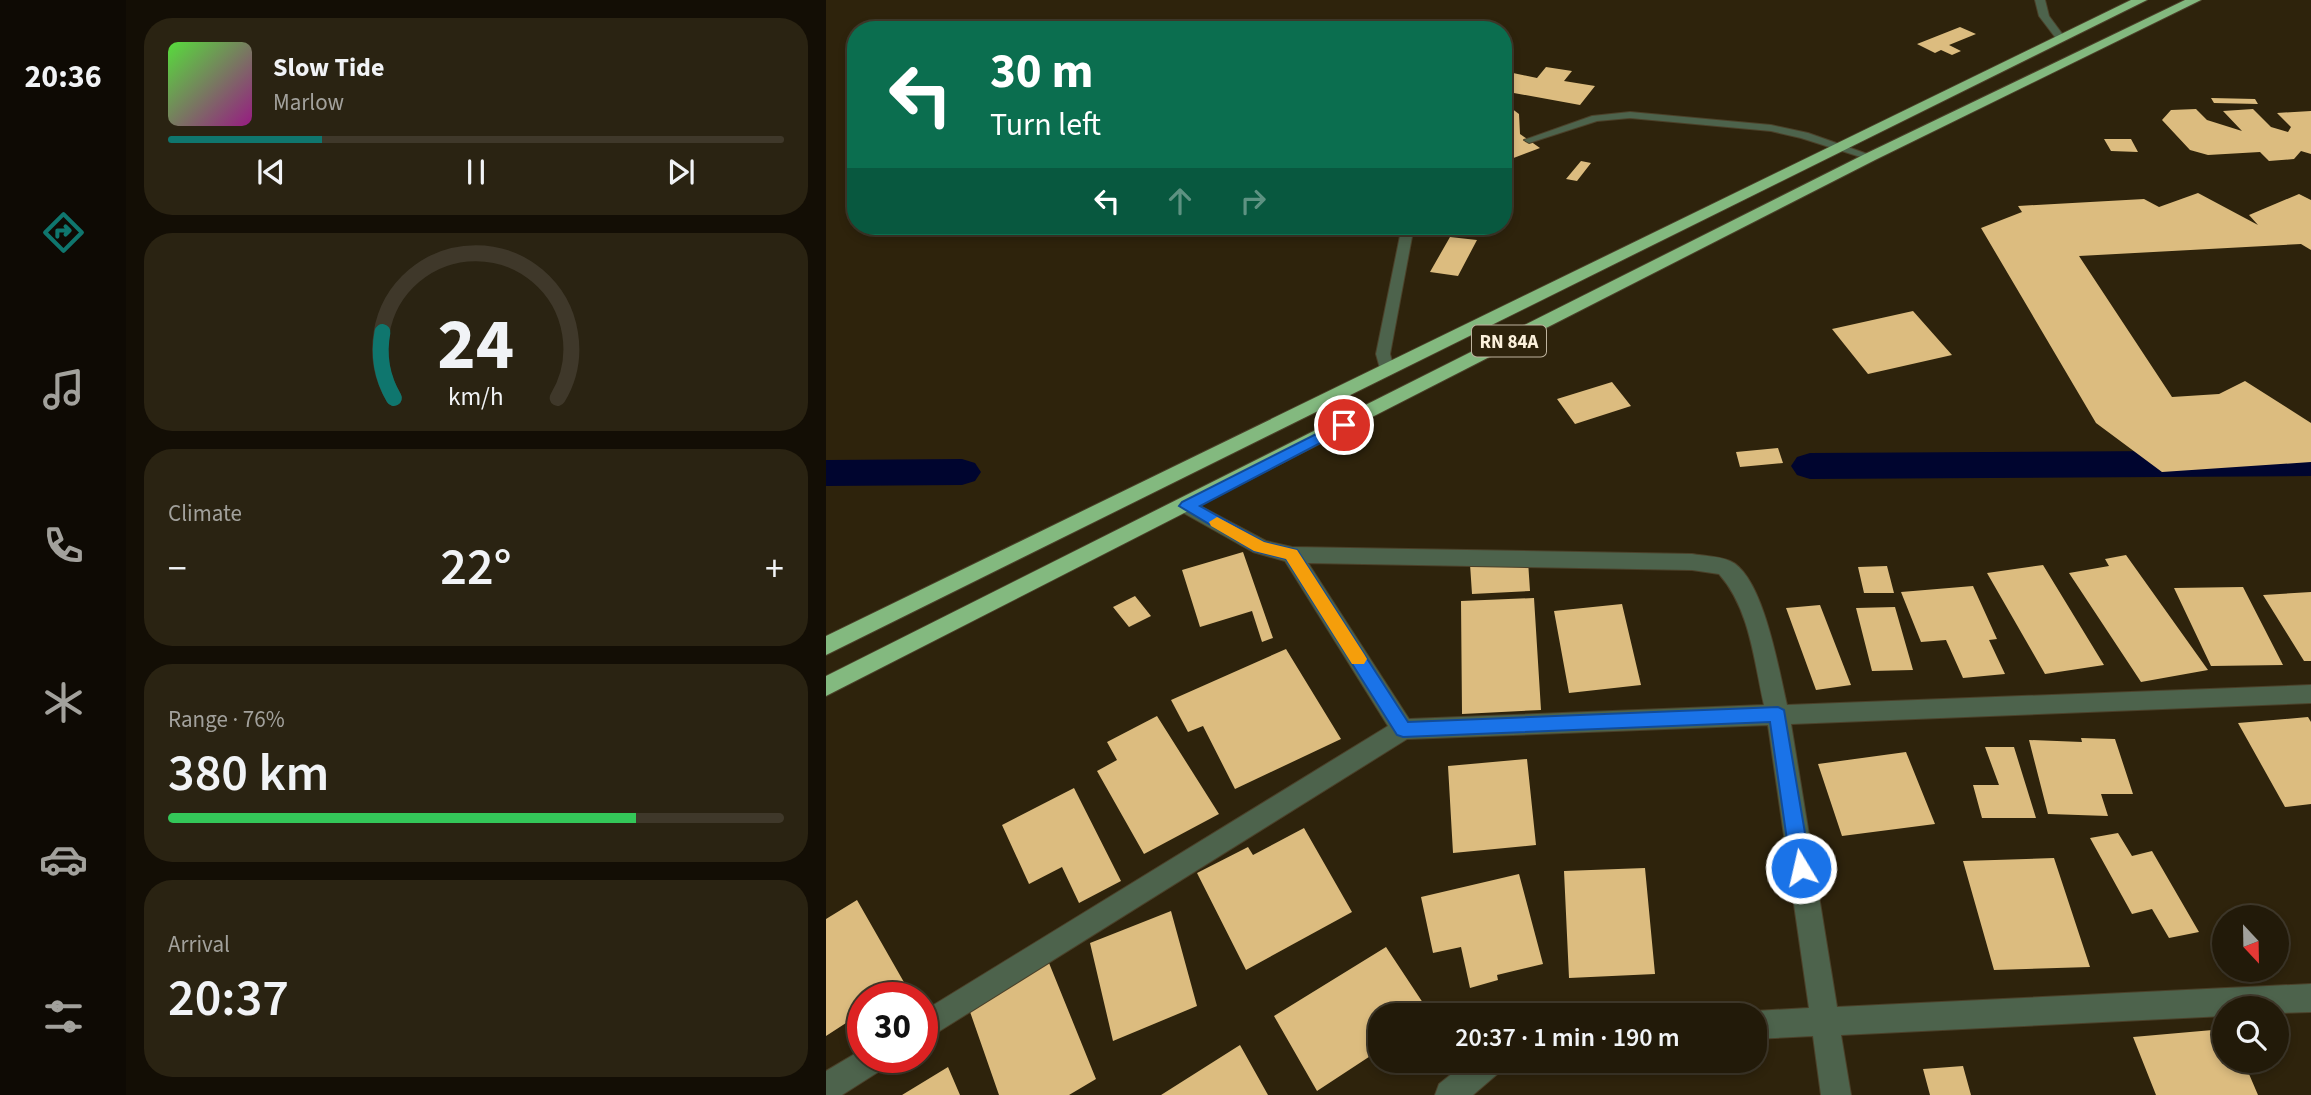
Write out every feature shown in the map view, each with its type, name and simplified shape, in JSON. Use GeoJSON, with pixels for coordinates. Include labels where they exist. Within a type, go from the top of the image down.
{"type":"FeatureCollection","features":[{"type":"Feature","properties":{"kind":"highway","name":"RN 84A"},"geometry":{"type":"LineString","coordinates":[[826,646],[2141,0]]}},
{"type":"Feature","properties":{"kind":"highway","name":"RN 84A"},"geometry":{"type":"LineString","coordinates":[[826,687],[1870,157],[2195,0]]}},
{"type":"Feature","properties":{"kind":"street"},"geometry":{"type":"LineString","coordinates":[[1187,506],[1259,547],[1292,555],[1692,562],[1725,567],[1741,585],[1756,621],[1778,715],[1836,1095]]}},
{"type":"Feature","properties":{"kind":"street"},"geometry":{"type":"LineString","coordinates":[[1292,555],[1403,729]]}},
{"type":"Feature","properties":{"kind":"street"},"geometry":{"type":"LineString","coordinates":[[938,1018],[1403,729],[2311,694]]}},
{"type":"Feature","properties":{"kind":"street"},"geometry":{"type":"LineString","coordinates":[[1767,1024],[2311,998]]}},
{"type":"Feature","properties":{"kind":"street"},"geometry":{"type":"LineString","coordinates":[[826,1088],[850,1073]]}},
{"type":"Feature","properties":{"kind":"street"},"geometry":{"type":"LineString","coordinates":[[1450,1095],[1476,1073]]}},
{"type":"Feature","properties":{"kind":"lane"},"geometry":{"type":"LineString","coordinates":[[2040,0],[2044,16],[2061,39]]}},
{"type":"Feature","properties":{"kind":"lane"},"geometry":{"type":"LineString","coordinates":[[1529,140],[1596,118],[1630,115],[1771,128],[1842,146],[1870,157]]}},
{"type":"Feature","properties":{"kind":"lane"},"geometry":{"type":"LineString","coordinates":[[1388,372],[1383,354],[1406,235]]}},
{"type":"Feature","properties":{"kind":"building"},"geometry":{"type":"Polygon","coordinates":[[[1960,27],[1976,34],[1949,45],[1961,51],[1952,55],[1941,50],[1935,53],[1917,44],[1960,27]]]}},
{"type":"Feature","properties":{"kind":"building"},"geometry":{"type":"Polygon","coordinates":[[[1546,67],[1572,71],[1564,81],[1595,86],[1580,105],[1512,93],[1513,73],[1537,78],[1546,67]]]}},
{"type":"Feature","properties":{"kind":"building"},"geometry":{"type":"Polygon","coordinates":[[[2211,98],[2255,99],[2258,104],[2214,103],[2211,98]]]}},
{"type":"Feature","properties":{"kind":"building"},"geometry":{"type":"Polygon","coordinates":[[[1512,109],[1519,114],[1520,134],[1540,148],[1512,159],[1512,109]]]}},
{"type":"Feature","properties":{"kind":"building"},"geometry":{"type":"Polygon","coordinates":[[[2196,109],[2207,120],[2242,131],[2223,111],[2253,109],[2271,127],[2288,132],[2291,127],[2277,113],[2311,111],[2311,154],[2301,151],[2294,159],[2269,161],[2260,152],[2208,155],[2190,150],[2162,120],[2171,110],[2196,109]]]}},
{"type":"Feature","properties":{"kind":"building"},"geometry":{"type":"Polygon","coordinates":[[[2104,139],[2131,139],[2138,152],[2111,151],[2104,139]]]}},
{"type":"Feature","properties":{"kind":"building"},"geometry":{"type":"Polygon","coordinates":[[[1581,161],[1591,163],[1577,181],[1566,179],[1581,161]]]}},
{"type":"Feature","properties":{"kind":"building"},"geometry":{"type":"Polygon","coordinates":[[[2198,193],[2258,225],[2249,215],[2299,194],[2311,200],[2311,250],[2301,244],[2079,256],[2172,397],[2219,394],[2245,381],[2311,423],[2311,462],[2162,472],[2096,423],[1981,228],[2022,212],[2018,206],[2144,199],[2159,207],[2198,193]]]}},
{"type":"Feature","properties":{"kind":"building"},"geometry":{"type":"Polygon","coordinates":[[[1450,237],[1477,240],[1458,276],[1430,272],[1450,237]]]}},
{"type":"Feature","properties":{"kind":"building"},"geometry":{"type":"Polygon","coordinates":[[[1913,311],[1952,355],[1868,374],[1832,329],[1913,311]]]}},
{"type":"Feature","properties":{"kind":"building"},"geometry":{"type":"Polygon","coordinates":[[[1612,382],[1631,406],[1575,424],[1557,399],[1612,382]]]}},
{"type":"Feature","properties":{"kind":"building"},"geometry":{"type":"Polygon","coordinates":[[[1778,448],[1783,463],[1740,467],[1736,452],[1778,448]]]}},
{"type":"Feature","properties":{"kind":"building"},"geometry":{"type":"Polygon","coordinates":[[[1243,552],[1273,638],[1262,642],[1252,611],[1200,627],[1182,570],[1243,552]]]}},
{"type":"Feature","properties":{"kind":"building"},"geometry":{"type":"Polygon","coordinates":[[[2126,555],[2208,670],[2141,682],[2069,573],[2109,566],[2105,559],[2126,555]]]}},
{"type":"Feature","properties":{"kind":"building"},"geometry":{"type":"Polygon","coordinates":[[[1528,561],[1530,591],[1472,594],[1470,564],[1528,561]]]}},
{"type":"Feature","properties":{"kind":"building"},"geometry":{"type":"Polygon","coordinates":[[[2043,565],[2104,665],[2045,674],[1987,573],[2043,565]]]}},
{"type":"Feature","properties":{"kind":"building"},"geometry":{"type":"Polygon","coordinates":[[[1887,566],[1894,593],[1864,593],[1858,567],[1887,566]]]}},
{"type":"Feature","properties":{"kind":"building"},"geometry":{"type":"Polygon","coordinates":[[[1973,586],[1997,639],[1989,640],[2005,674],[1963,678],[1946,640],[1921,642],[1901,592],[1973,586]]]}},
{"type":"Feature","properties":{"kind":"building"},"geometry":{"type":"Polygon","coordinates":[[[2243,587],[2283,665],[2211,666],[2174,588],[2243,587]]]}},
{"type":"Feature","properties":{"kind":"building"},"geometry":{"type":"Polygon","coordinates":[[[2311,592],[2311,661],[2304,661],[2263,595],[2311,592]]]}},
{"type":"Feature","properties":{"kind":"building"},"geometry":{"type":"Polygon","coordinates":[[[1135,596],[1151,616],[1129,627],[1113,607],[1135,596]]]}},
{"type":"Feature","properties":{"kind":"building"},"geometry":{"type":"Polygon","coordinates":[[[1534,598],[1541,710],[1462,714],[1461,601],[1534,598]]]}},
{"type":"Feature","properties":{"kind":"building"},"geometry":{"type":"Polygon","coordinates":[[[1622,604],[1641,685],[1569,693],[1554,611],[1622,604]]]}},
{"type":"Feature","properties":{"kind":"building"},"geometry":{"type":"Polygon","coordinates":[[[1820,605],[1851,685],[1816,690],[1786,608],[1820,605]]]}},
{"type":"Feature","properties":{"kind":"building"},"geometry":{"type":"Polygon","coordinates":[[[1895,607],[1913,670],[1872,671],[1856,608],[1895,607]]]}},
{"type":"Feature","properties":{"kind":"building"},"geometry":{"type":"Polygon","coordinates":[[[1286,649],[1341,739],[1235,789],[1203,726],[1188,732],[1171,700],[1286,649]]]}},
{"type":"Feature","properties":{"kind":"building"},"geometry":{"type":"Polygon","coordinates":[[[1157,716],[1219,814],[1144,854],[1097,771],[1117,760],[1107,742],[1157,716]]]}},
{"type":"Feature","properties":{"kind":"building"},"geometry":{"type":"Polygon","coordinates":[[[2308,717],[2311,722],[2311,804],[2285,807],[2238,723],[2308,717]]]}},
{"type":"Feature","properties":{"kind":"building"},"geometry":{"type":"Polygon","coordinates":[[[2081,738],[2115,739],[2133,794],[2101,794],[2108,816],[2048,814],[2029,740],[2082,742],[2081,738]]]}},
{"type":"Feature","properties":{"kind":"building"},"geometry":{"type":"Polygon","coordinates":[[[1985,747],[2014,747],[2036,818],[1982,818],[1973,785],[1999,785],[1985,747]]]}},
{"type":"Feature","properties":{"kind":"building"},"geometry":{"type":"Polygon","coordinates":[[[1906,752],[1935,824],[1842,836],[1818,764],[1906,752]]]}},
{"type":"Feature","properties":{"kind":"building"},"geometry":{"type":"Polygon","coordinates":[[[1527,759],[1536,845],[1453,853],[1448,766],[1527,759]]]}},
{"type":"Feature","properties":{"kind":"building"},"geometry":{"type":"Polygon","coordinates":[[[1074,788],[1121,881],[1079,903],[1062,867],[1029,884],[1002,825],[1074,788]]]}},
{"type":"Feature","properties":{"kind":"building"},"geometry":{"type":"Polygon","coordinates":[[[1304,828],[1352,912],[1246,970],[1197,873],[1248,847],[1253,855],[1304,828]]]}},
{"type":"Feature","properties":{"kind":"building"},"geometry":{"type":"Polygon","coordinates":[[[2118,833],[2132,856],[2152,851],[2199,932],[2169,938],[2152,909],[2132,914],[2090,838],[2118,833]]]}},
{"type":"Feature","properties":{"kind":"building"},"geometry":{"type":"Polygon","coordinates":[[[2054,858],[2090,967],[1994,970],[1963,861],[2054,858]]]}},
{"type":"Feature","properties":{"kind":"building"},"geometry":{"type":"Polygon","coordinates":[[[1645,868],[1655,974],[1569,978],[1564,871],[1645,868]]]}},
{"type":"Feature","properties":{"kind":"building"},"geometry":{"type":"Polygon","coordinates":[[[1519,874],[1543,964],[1497,975],[1498,980],[1470,988],[1461,947],[1433,953],[1421,897],[1519,874]]]}},
{"type":"Feature","properties":{"kind":"building"},"geometry":{"type":"Polygon","coordinates":[[[857,900],[904,982],[847,982],[847,1022],[826,1036],[826,919],[857,900]]]}},
{"type":"Feature","properties":{"kind":"building"},"geometry":{"type":"Polygon","coordinates":[[[1171,911],[1197,1006],[1113,1041],[1090,943],[1171,911]]]}},
{"type":"Feature","properties":{"kind":"building"},"geometry":{"type":"Polygon","coordinates":[[[1386,947],[1423,1003],[1368,1003],[1368,1058],[1317,1091],[1274,1016],[1386,947]]]}},
{"type":"Feature","properties":{"kind":"building"},"geometry":{"type":"Polygon","coordinates":[[[1049,963],[1096,1079],[1069,1095],[999,1095],[968,1006],[1049,963]]]}},
{"type":"Feature","properties":{"kind":"building"},"geometry":{"type":"Polygon","coordinates":[[[2212,1030],[2212,1073],[2249,1073],[2258,1095],[2156,1095],[2133,1037],[2212,1030]]]}},
{"type":"Feature","properties":{"kind":"building"},"geometry":{"type":"Polygon","coordinates":[[[1240,1045],[1268,1095],[1161,1095],[1240,1045]]]}},
{"type":"Feature","properties":{"kind":"building"},"geometry":{"type":"Polygon","coordinates":[[[1963,1066],[1971,1095],[1930,1095],[1923,1069],[1963,1066]]]}},
{"type":"Feature","properties":{"kind":"building"},"geometry":{"type":"Polygon","coordinates":[[[948,1067],[960,1095],[902,1095],[948,1067]]]}},
{"type":"Feature","properties":{"kind":"waterway"},"geometry":{"type":"LineString","coordinates":[[1810,466],[2311,463]]}},
{"type":"Feature","properties":{"kind":"waterway"},"geometry":{"type":"LineString","coordinates":[[826,473],[962,472]]}},
{"type":"Feature","properties":{"kind":"slow traffic"},"geometry":{"type":"LineString","coordinates":[[1217,522],[1259,547],[1292,555],[1358,659]]}},
{"type":"Feature","properties":{"kind":"route"},"geometry":{"type":"LineString","coordinates":[[1344,425],[1187,506],[1259,547],[1292,555],[1403,729],[1778,715],[1801,868]]}}]}
